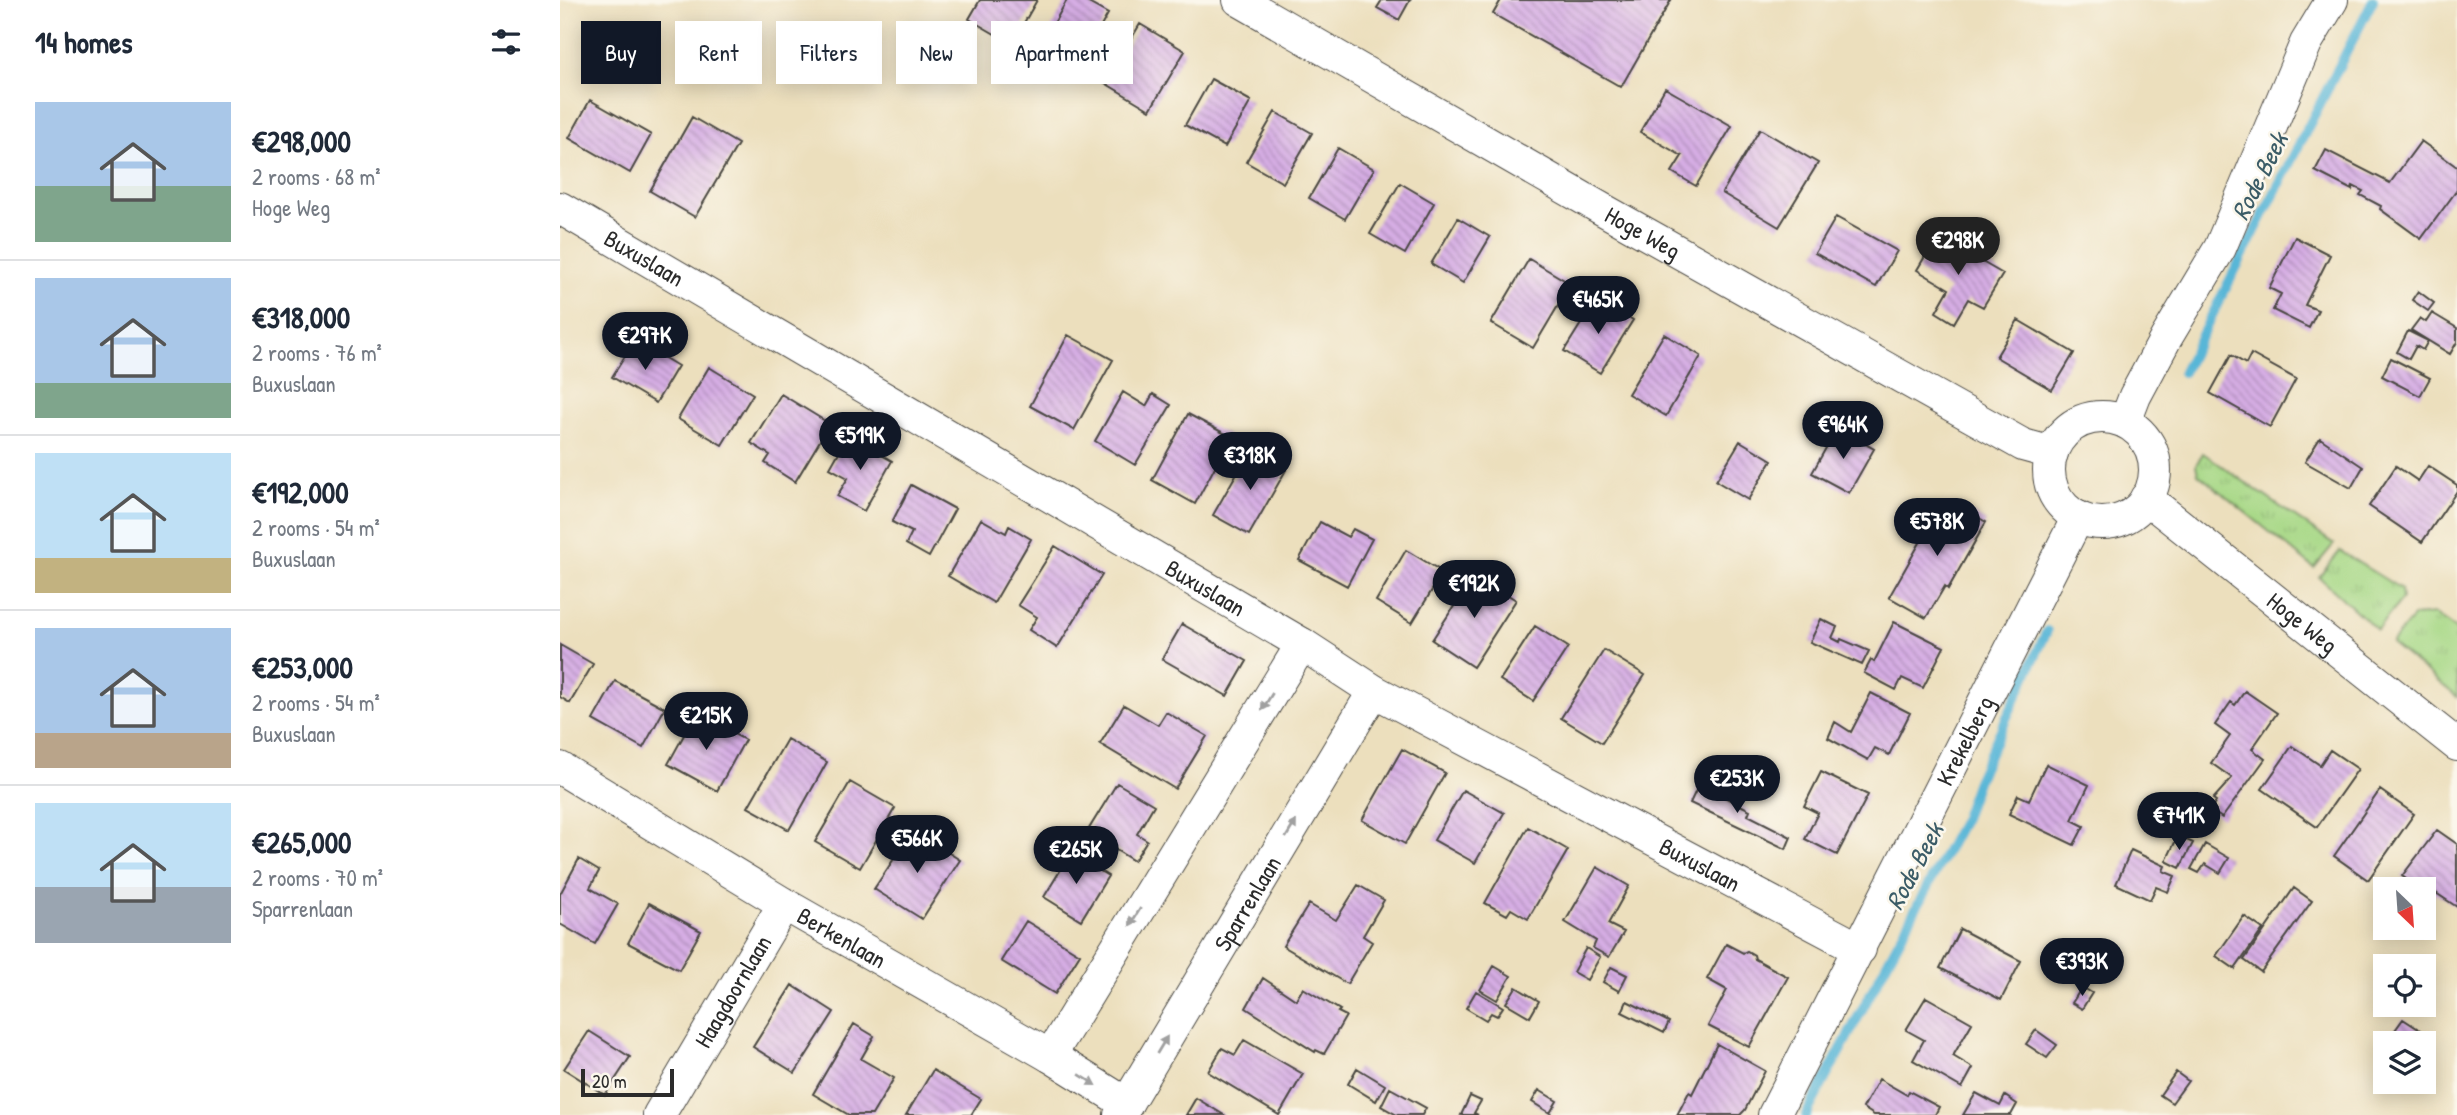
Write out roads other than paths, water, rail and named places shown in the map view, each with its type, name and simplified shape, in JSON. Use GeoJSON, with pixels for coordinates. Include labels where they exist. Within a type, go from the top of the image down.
{"type":"FeatureCollection","features":[{"type":"Feature","properties":{"kind":"street","name":"Hoge Weg"},"geometry":{"type":"LineString","coordinates":[[1239,0],[1602,209],[2023,445],[2052,453]]}},
{"type":"Feature","properties":{"kind":"street"},"geometry":{"type":"LineString","coordinates":[[2125,422],[2141,384],[2220,247],[2306,43],[2332,0]]}},
{"type":"Feature","properties":{"kind":"street","name":"Buxuslaan"},"geometry":{"type":"LineString","coordinates":[[560,208],[1303,644],[1374,691],[1860,949]]}},
{"type":"Feature","properties":{"kind":"street"},"geometry":{"type":"LineString","coordinates":[[2111,417],[2125,422],[2143,436],[2153,456],[2154,478],[2147,498],[2128,516],[2116,521],[2090,522],[2078,517],[2059,501],[2053,490],[2049,465],[2052,453],[2059,439],[2069,428],[2081,421],[2111,417]]}},
{"type":"Feature","properties":{"kind":"street","name":"Hoge Weg"},"geometry":{"type":"LineString","coordinates":[[2147,498],[2457,745]]}},
{"type":"Feature","properties":{"kind":"street","name":"Krekelberg"},"geometry":{"type":"LineString","coordinates":[[1774,1115],[2078,517]]}},
{"type":"Feature","properties":{"kind":"street"},"geometry":{"type":"LineString","coordinates":[[1050,1056],[1303,644]]}},
{"type":"Feature","properties":{"kind":"street","name":"Sparrenlaan"},"geometry":{"type":"LineString","coordinates":[[1124,1109],[1374,691]]}},
{"type":"Feature","properties":{"kind":"street","name":"Berkenlaan"},"geometry":{"type":"LineString","coordinates":[[560,768],[784,904],[1050,1056],[1124,1109]]}},
{"type":"Feature","properties":{"kind":"street","name":"Haagdoornlaan"},"geometry":{"type":"LineString","coordinates":[[659,1115],[784,904]]}},
{"type":"Feature","properties":{"kind":"waterway","name":"Rode Beek"},"geometry":{"type":"LineString","coordinates":[[2183,372],[2373,0]]}},
{"type":"Feature","properties":{"kind":"waterway","name":"Rode Beek"},"geometry":{"type":"LineString","coordinates":[[1806,1115],[1964,818],[1977,781],[2047,631]]}}]}
